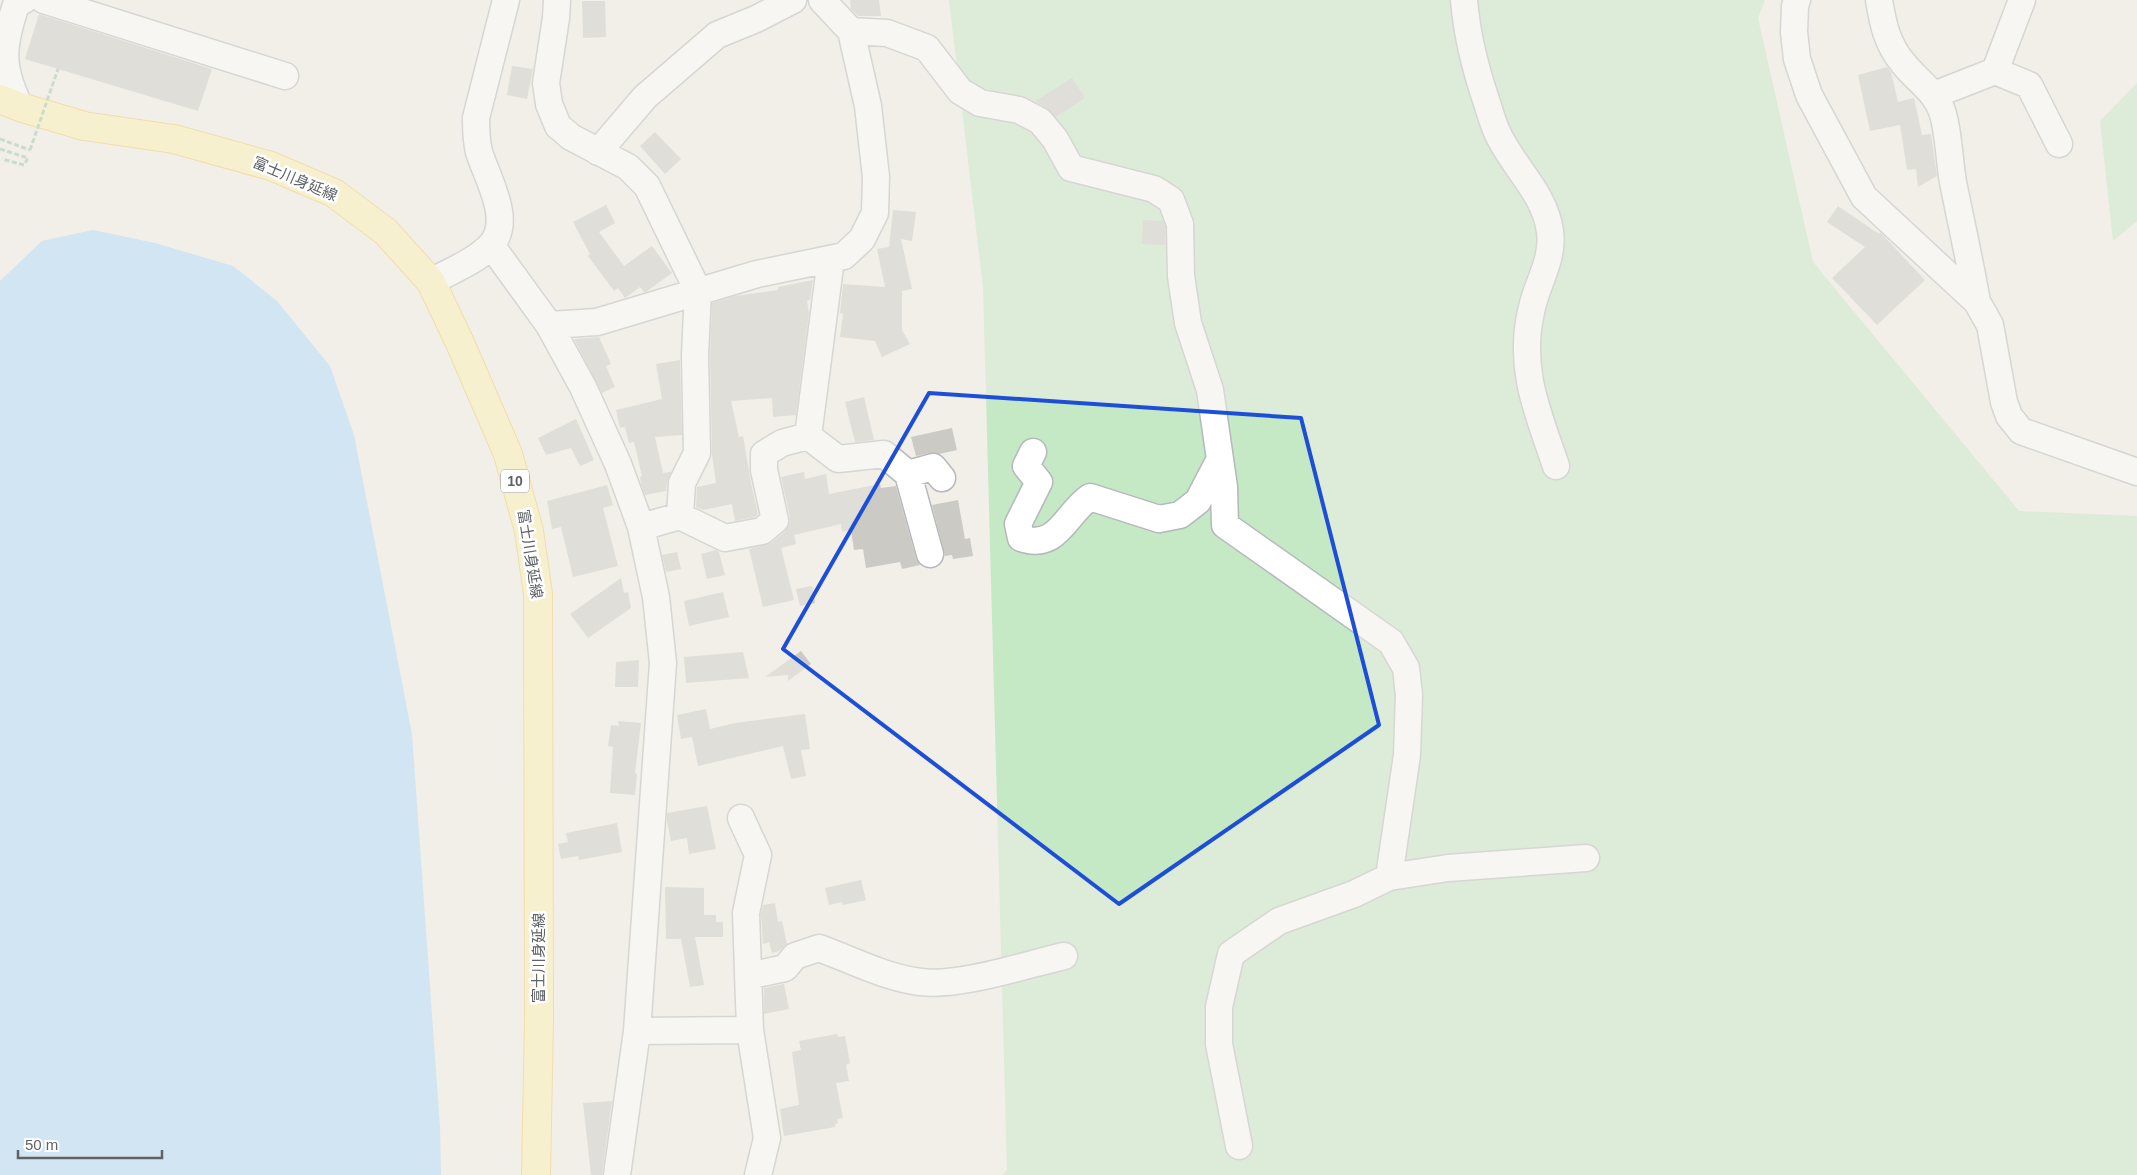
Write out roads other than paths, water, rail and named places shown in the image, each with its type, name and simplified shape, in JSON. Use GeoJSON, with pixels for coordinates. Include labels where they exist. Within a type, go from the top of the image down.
{"type":"FeatureCollection","features":[{"type":"Feature","properties":{"kind":"main road","name":"富士川身延線"},"geometry":{"type":"LineString","coordinates":[[10,103],[84,126],[174,139],[271,166],[334,192],[386,232],[431,282],[460,343],[508,454],[529,531],[538,594],[539,1019],[536,1175]]}},
{"type":"Feature","properties":{"kind":"street"},"geometry":{"type":"LineString","coordinates":[[10,103],[9,89],[3,69],[2,46],[16,5],[24,0]]}},
{"type":"Feature","properties":{"kind":"street"},"geometry":{"type":"LineString","coordinates":[[44,0],[285,76]]}},
{"type":"Feature","properties":{"kind":"street"},"geometry":{"type":"LineString","coordinates":[[431,282],[477,256],[491,245],[498,229],[500,212],[475,136],[476,118],[506,0]]}},
{"type":"Feature","properties":{"kind":"street"},"geometry":{"type":"LineString","coordinates":[[557,0],[546,83],[550,104],[558,126],[571,137],[628,167],[647,186],[698,291],[695,355],[697,453],[682,483],[680,516]]}},
{"type":"Feature","properties":{"kind":"street"},"geometry":{"type":"LineString","coordinates":[[598,152],[645,97],[717,35],[756,19],[794,0]]}},
{"type":"Feature","properties":{"kind":"street"},"geometry":{"type":"LineString","coordinates":[[549,325],[596,322],[757,274],[844,256],[862,239],[875,213],[876,177],[868,106],[851,31],[822,0]]}},
{"type":"Feature","properties":{"kind":"street"},"geometry":{"type":"LineString","coordinates":[[1464,0],[1466,32],[1476,72],[1497,132],[1543,205],[1550,232],[1549,261],[1531,311],[1526,348],[1530,387],[1556,466]]}},
{"type":"Feature","properties":{"kind":"street"},"geometry":{"type":"LineString","coordinates":[[1797,0],[1794,32],[1797,59],[1809,95],[1864,197],[1977,302],[1990,324],[2004,402],[2009,416],[2021,431],[2137,472]]}},
{"type":"Feature","properties":{"kind":"street"},"geometry":{"type":"LineString","coordinates":[[1879,0],[1883,28],[1888,40],[1902,63],[1934,95],[1942,113],[1953,182],[1977,302]]}},
{"type":"Feature","properties":{"kind":"street"},"geometry":{"type":"LineString","coordinates":[[1995,71],[2022,0]]}},
{"type":"Feature","properties":{"kind":"street"},"geometry":{"type":"LineString","coordinates":[[851,31],[887,33],[928,48],[960,91],[980,103],[1019,110],[1040,121],[1055,139],[1071,168],[1154,190],[1171,200],[1180,224],[1181,276],[1188,323],[1210,390],[1224,487],[1226,525],[1391,642],[1406,668],[1409,695],[1407,755],[1389,877]]}},
{"type":"Feature","properties":{"kind":"street"},"geometry":{"type":"LineString","coordinates":[[1934,95],[1995,71],[2029,85],[2059,144]]}},
{"type":"Feature","properties":{"kind":"street"},"geometry":{"type":"LineString","coordinates":[[491,245],[549,325],[583,387],[618,464],[641,527],[656,597],[663,663],[637,1031],[618,1175]]}},
{"type":"Feature","properties":{"kind":"street"},"geometry":{"type":"LineString","coordinates":[[808,436],[831,259]]}},
{"type":"Feature","properties":{"kind":"street"},"geometry":{"type":"LineString","coordinates":[[808,436],[838,459],[884,454],[908,474],[930,554]]}},
{"type":"Feature","properties":{"kind":"street"},"geometry":{"type":"LineString","coordinates":[[641,527],[680,516],[725,538],[762,532],[775,520],[764,470],[764,454],[782,443],[808,436]]}},
{"type":"Feature","properties":{"kind":"street"},"geometry":{"type":"LineString","coordinates":[[1033,452],[1026,466],[1039,482],[1018,524],[1021,538],[1031,542],[1042,541],[1056,534],[1078,505],[1090,497],[1159,519],[1180,515],[1198,501],[1220,458]]}},
{"type":"Feature","properties":{"kind":"street"},"geometry":{"type":"LineString","coordinates":[[908,474],[933,467],[942,478]]}},
{"type":"Feature","properties":{"kind":"street"},"geometry":{"type":"LineString","coordinates":[[741,818],[758,855],[746,913],[750,1030],[767,1138],[758,1175]]}},
{"type":"Feature","properties":{"kind":"street"},"geometry":{"type":"LineString","coordinates":[[1239,1146],[1219,1044],[1219,1007],[1231,954],[1279,921],[1354,894],[1389,877],[1448,868],[1586,858]]}},
{"type":"Feature","properties":{"kind":"street"},"geometry":{"type":"LineString","coordinates":[[748,976],[785,968],[795,956],[819,948],[896,977],[922,983],[963,980],[1064,956]]}},
{"type":"Feature","properties":{"kind":"street"},"geometry":{"type":"LineString","coordinates":[[637,1031],[750,1030]]}},
{"type":"Feature","properties":{"kind":"water"},"geometry":{"type":"Polygon","coordinates":[[[93,230],[155,243],[233,266],[277,301],[330,366],[354,435],[412,734],[440,1127],[441,1175],[0,1175],[0,281],[42,241],[93,230]]]}}]}
